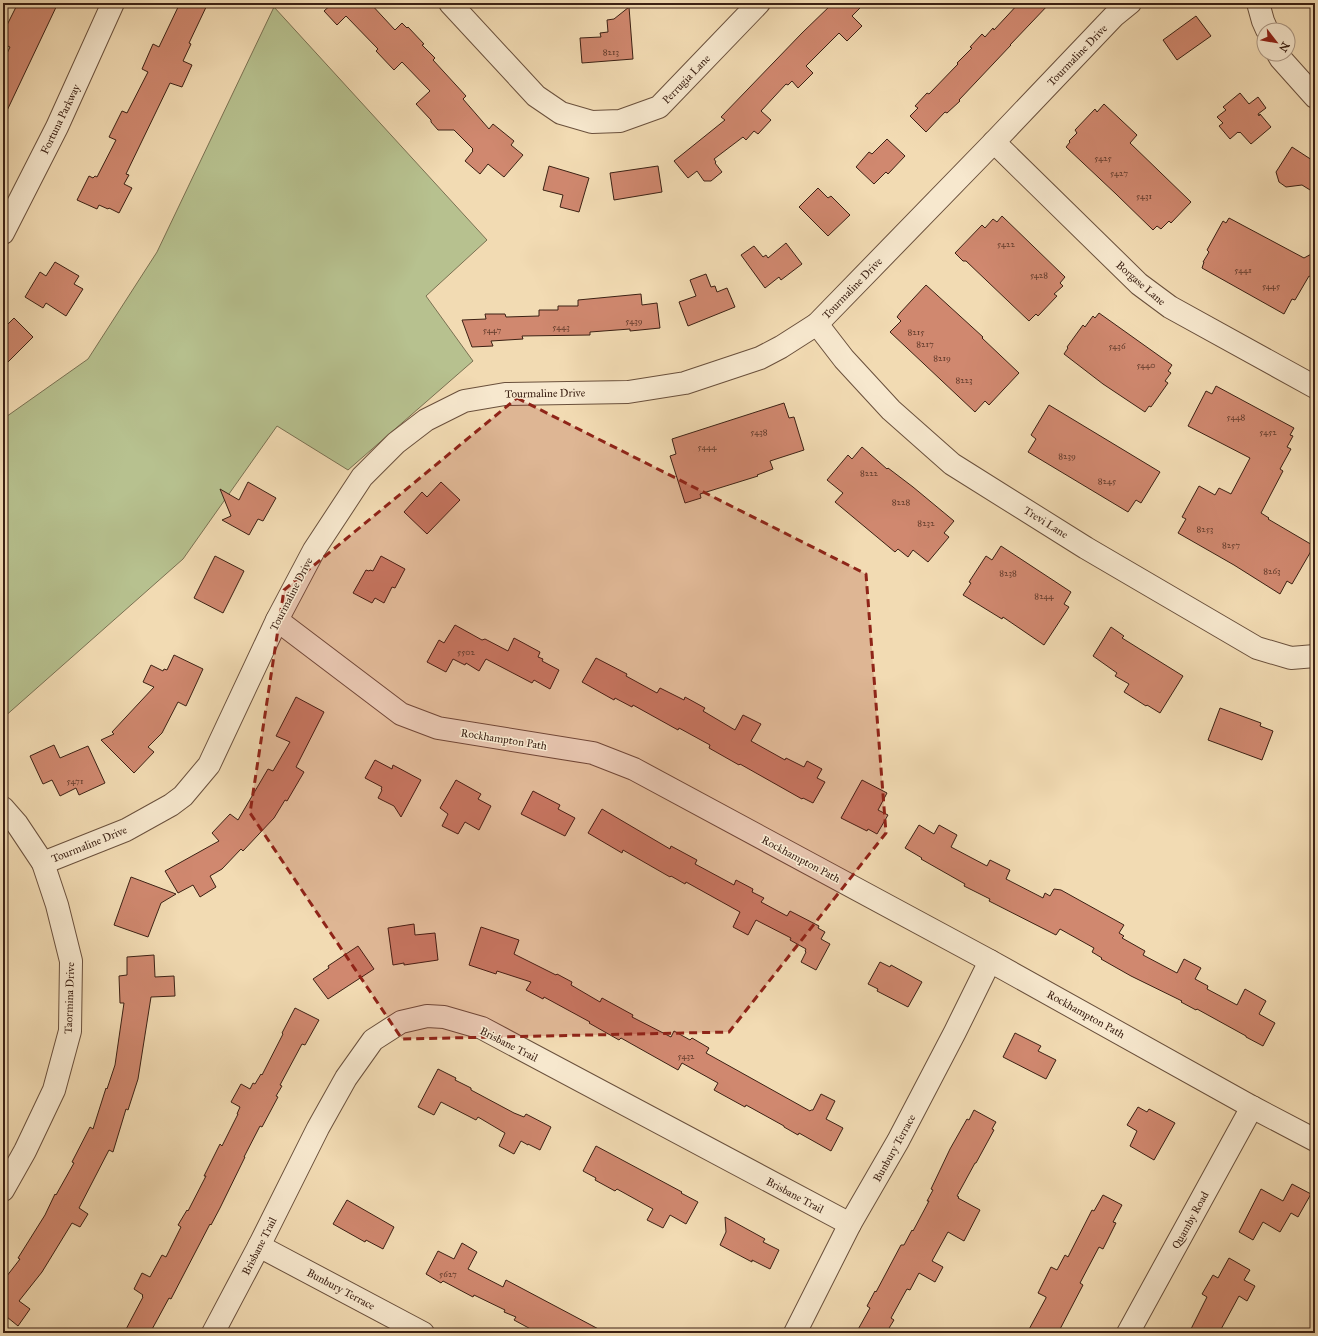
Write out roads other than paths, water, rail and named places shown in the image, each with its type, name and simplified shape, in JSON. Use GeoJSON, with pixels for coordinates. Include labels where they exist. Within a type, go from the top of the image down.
{"type":"FeatureCollection","features":[{"type":"Feature","properties":{"kind":"street","name":"Fortuna Parkway"},"geometry":{"type":"LineString","coordinates":[[3,233],[57,127],[113,3]]}},
{"type":"Feature","properties":{"kind":"street","name":"Perrugia Lane"},"geometry":{"type":"LineString","coordinates":[[450,3],[536,96],[561,113],[592,122],[620,121],[659,106],[759,3]]}},
{"type":"Feature","properties":{"kind":"street","name":"Tourmaline Drive"},"geometry":{"type":"LineString","coordinates":[[43,864],[126,830],[171,805],[183,796],[209,765],[278,620],[314,550],[362,477],[396,443],[426,420],[464,401],[505,394],[628,392],[684,383],[760,358],[781,348],[817,324],[1114,16],[1130,3]]}},
{"type":"Feature","properties":{"kind":"street"},"geometry":{"type":"LineString","coordinates":[[1258,3],[1263,22]]}},
{"type":"Feature","properties":{"kind":"street"},"geometry":{"type":"LineString","coordinates":[[1284,62],[1315,97]]}},
{"type":"Feature","properties":{"kind":"street","name":"Borgase Lane"},"geometry":{"type":"LineString","coordinates":[[994,142],[1139,284],[1170,307],[1315,386]]}},
{"type":"Feature","properties":{"kind":"street","name":"Trevi Lane"},"geometry":{"type":"LineString","coordinates":[[817,324],[844,359],[891,410],[952,464],[1086,548],[1257,648],[1290,658],[1315,656]]}},
{"type":"Feature","properties":{"kind":"street","name":"Rockhampton Path"},"geometry":{"type":"LineString","coordinates":[[278,620],[401,714],[438,728],[593,753],[634,769],[990,961],[1252,1107],[1315,1140]]}},
{"type":"Feature","properties":{"kind":"street","name":"Taormina Drive"},"geometry":{"type":"LineString","coordinates":[[3,808],[17,824],[43,864],[57,905],[71,962],[70,1031],[54,1090],[26,1151],[3,1190]]}},
{"type":"Feature","properties":{"kind":"street","name":"Bunbury Terrace"},"geometry":{"type":"LineString","coordinates":[[795,1333],[850,1224],[909,1120],[956,1032],[990,961]]}},
{"type":"Feature","properties":{"kind":"street","name":"Brisbane Trail"},"geometry":{"type":"LineString","coordinates":[[213,1333],[259,1246],[318,1128],[346,1078],[373,1040],[401,1022],[427,1016],[444,1017],[482,1028],[850,1224]]}},
{"type":"Feature","properties":{"kind":"street","name":"Quamby Road"},"geometry":{"type":"LineString","coordinates":[[1128,1333],[1252,1107]]}},
{"type":"Feature","properties":{"kind":"street","name":"Bunbury Terrace"},"geometry":{"type":"LineString","coordinates":[[259,1246],[423,1333]]}}]}
